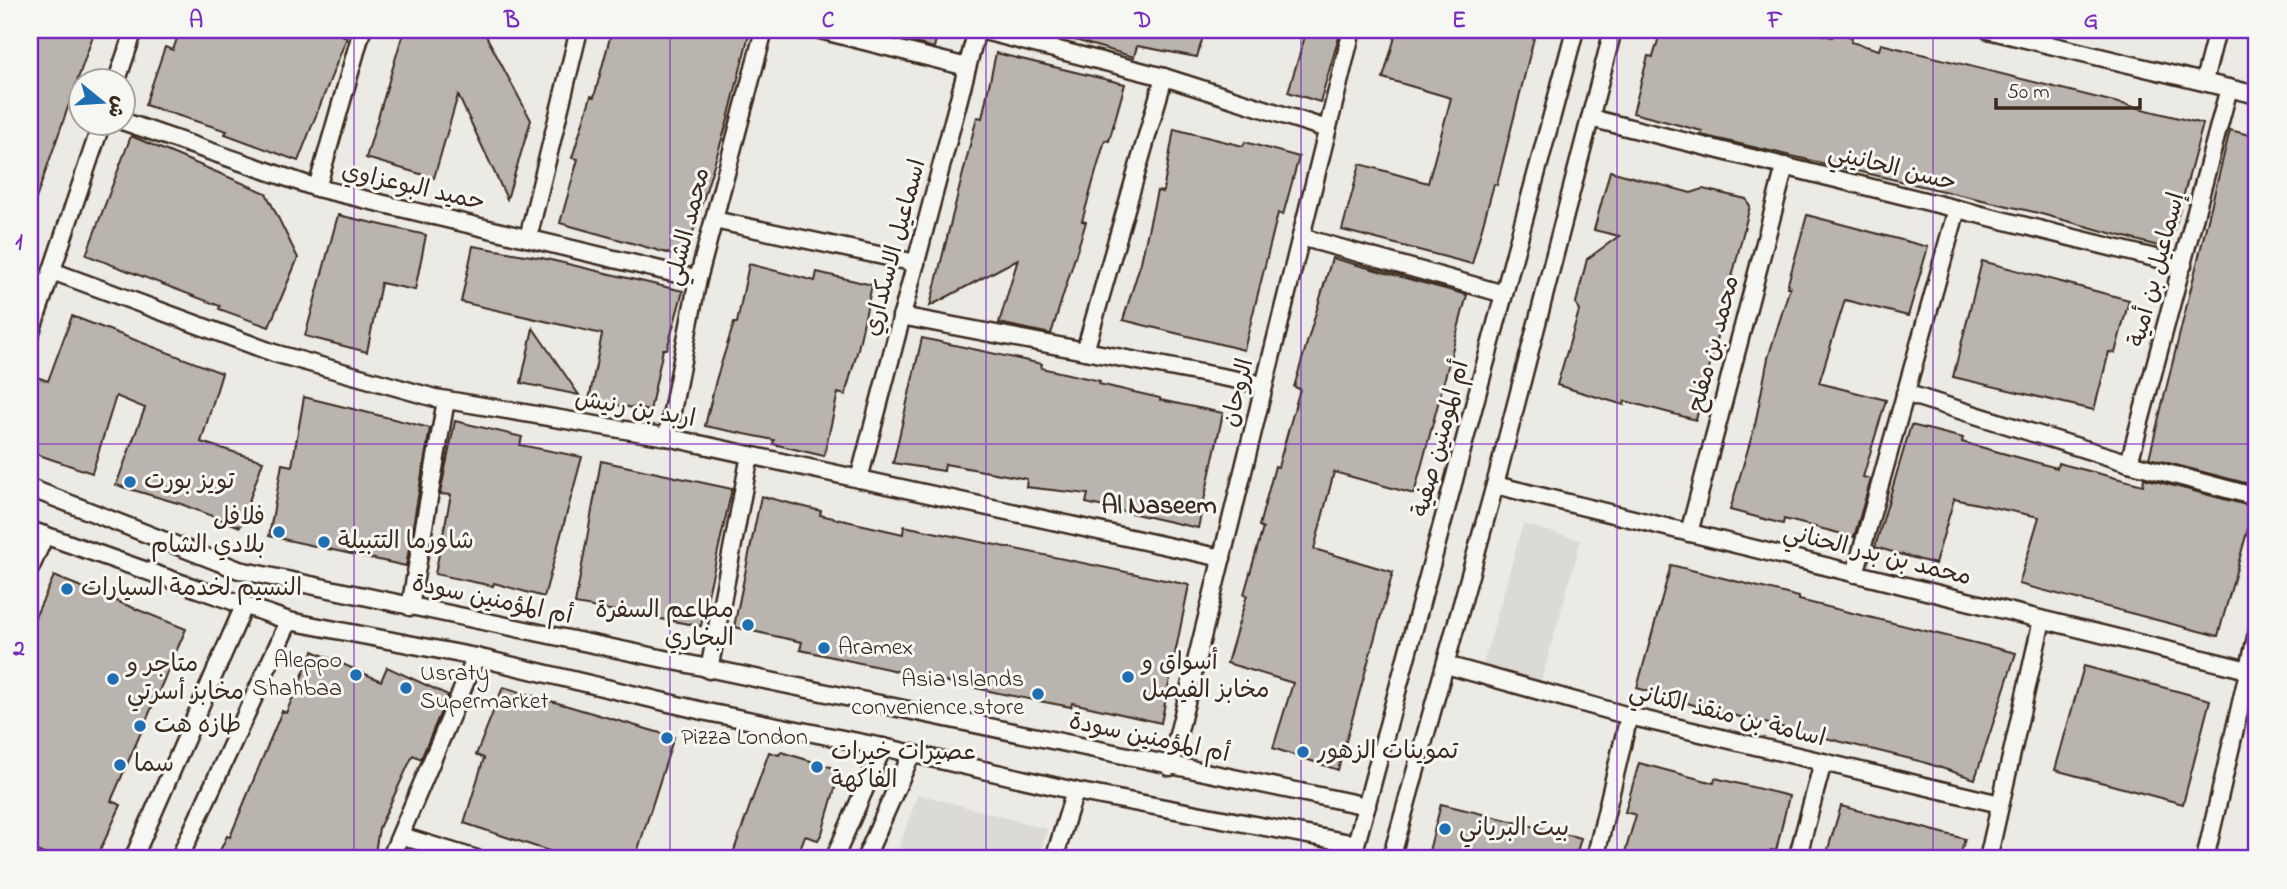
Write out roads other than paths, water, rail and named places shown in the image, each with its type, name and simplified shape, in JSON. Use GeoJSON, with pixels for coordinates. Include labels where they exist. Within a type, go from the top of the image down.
{"type":"FeatureCollection","features":[{"type":"Feature","properties":{"kind":"street"},"geometry":{"type":"LineString","coordinates":[[122,66],[134,30]]}},
{"type":"Feature","properties":{"kind":"street"},"geometry":{"type":"LineString","coordinates":[[317,188],[362,30]]}},
{"type":"Feature","properties":{"kind":"street"},"geometry":{"type":"LineString","coordinates":[[528,238],[579,30]]}},
{"type":"Feature","properties":{"kind":"street","name":"محمد الشلي"},"geometry":{"type":"LineString","coordinates":[[667,437],[698,279],[764,30]]}},
{"type":"Feature","properties":{"kind":"street"},"geometry":{"type":"LineString","coordinates":[[820,30],[967,67]]}},
{"type":"Feature","properties":{"kind":"street"},"geometry":{"type":"LineString","coordinates":[[978,30],[1164,77],[1327,129]]}},
{"type":"Feature","properties":{"kind":"street","name":"اسماعيل الاسكداري"},"geometry":{"type":"LineString","coordinates":[[859,479],[978,30]]}},
{"type":"Feature","properties":{"kind":"street","name":"الروحان"},"geometry":{"type":"LineString","coordinates":[[1170,767],[1352,30]]}},
{"type":"Feature","properties":{"kind":"street","name":"أم المومنين صفية"},"geometry":{"type":"LineString","coordinates":[[1353,852],[1575,30]]}},
{"type":"Feature","properties":{"kind":"street"},"geometry":{"type":"LineString","coordinates":[[1391,859],[1446,665],[1613,30]]}},
{"type":"Feature","properties":{"kind":"street"},"geometry":{"type":"LineString","coordinates":[[1988,30],[2257,95]]}},
{"type":"Feature","properties":{"kind":"street"},"geometry":{"type":"LineString","coordinates":[[2204,81],[2217,30]]}},
{"type":"Feature","properties":{"kind":"street"},"geometry":{"type":"LineString","coordinates":[[1085,351],[1164,77]]}},
{"type":"Feature","properties":{"kind":"street","name":"إسماعيل بن أمية"},"geometry":{"type":"LineString","coordinates":[[2129,463],[2229,88]]}},
{"type":"Feature","properties":{"kind":"street","name":"حسن الحانيني"},"geometry":{"type":"LineString","coordinates":[[1590,118],[2183,265]]}},
{"type":"Feature","properties":{"kind":"street","name":"حميد البوعزاوي"},"geometry":{"type":"LineString","coordinates":[[136,126],[317,188],[698,279]]}},
{"type":"Feature","properties":{"kind":"street"},"geometry":{"type":"LineString","coordinates":[[30,335],[97,136]]}},
{"type":"Feature","properties":{"kind":"street","name":"محمد بن مفلح"},"geometry":{"type":"LineString","coordinates":[[1689,533],[1785,166]]}},
{"type":"Feature","properties":{"kind":"street"},"geometry":{"type":"LineString","coordinates":[[1855,574],[1957,209]]}},
{"type":"Feature","properties":{"kind":"street"},"geometry":{"type":"LineString","coordinates":[[714,219],[915,263]]}},
{"type":"Feature","properties":{"kind":"street"},"geometry":{"type":"LineString","coordinates":[[1301,237],[1504,294]]}},
{"type":"Feature","properties":{"kind":"street","name":"اربد بن رنيش"},"geometry":{"type":"LineString","coordinates":[[52,271],[274,354],[446,400],[667,437],[1222,558]]}},
{"type":"Feature","properties":{"kind":"street"},"geometry":{"type":"LineString","coordinates":[[901,316],[1264,384]]}},
{"type":"Feature","properties":{"kind":"street"},"geometry":{"type":"LineString","coordinates":[[1905,393],[2129,463],[2257,497]]}},
{"type":"Feature","properties":{"kind":"street"},"geometry":{"type":"LineString","coordinates":[[410,607],[446,400]]}},
{"type":"Feature","properties":{"kind":"street"},"geometry":{"type":"LineString","coordinates":[[709,670],[750,455]]}},
{"type":"Feature","properties":{"kind":"street","name":"محمد بن بدر الحناني"},"geometry":{"type":"LineString","coordinates":[[1494,485],[2248,670]]}},
{"type":"Feature","properties":{"kind":"street","name":"أم المؤمنين سودة"},"geometry":{"type":"LineString","coordinates":[[30,488],[239,570],[1170,767],[1367,806]]}},
{"type":"Feature","properties":{"kind":"street"},"geometry":{"type":"LineString","coordinates":[[30,569],[37,533],[289,621],[476,657],[707,712],[912,753],[1353,852]]}},
{"type":"Feature","properties":{"kind":"street"},"geometry":{"type":"LineString","coordinates":[[133,859],[244,606]]}},
{"type":"Feature","properties":{"kind":"street"},"geometry":{"type":"LineString","coordinates":[[1988,859],[2042,620]]}},
{"type":"Feature","properties":{"kind":"street"},"geometry":{"type":"LineString","coordinates":[[180,859],[289,621]]}},
{"type":"Feature","properties":{"kind":"street"},"geometry":{"type":"LineString","coordinates":[[2205,859],[2257,633]]}},
{"type":"Feature","properties":{"kind":"street"},"geometry":{"type":"LineString","coordinates":[[390,859],[476,657]]}},
{"type":"Feature","properties":{"kind":"street","name":"اسامة بن منقذ الكناني"},"geometry":{"type":"LineString","coordinates":[[1446,665],[1629,716],[2000,804]]}},
{"type":"Feature","properties":{"kind":"street"},"geometry":{"type":"LineString","coordinates":[[1595,859],[1629,716]]}},
{"type":"Feature","properties":{"kind":"street"},"geometry":{"type":"LineString","coordinates":[[834,859],[883,747]]}},
{"type":"Feature","properties":{"kind":"street"},"geometry":{"type":"LineString","coordinates":[[865,859],[912,753]]}},
{"type":"Feature","properties":{"kind":"street"},"geometry":{"type":"LineString","coordinates":[[1797,859],[1823,762]]}},
{"type":"Feature","properties":{"kind":"street"},"geometry":{"type":"LineString","coordinates":[[1054,859],[1075,790]]}},
{"type":"Feature","properties":{"kind":"street"},"geometry":{"type":"LineString","coordinates":[[401,836],[477,859]]}},
{"type":"Feature","properties":{"kind":"place","name":"تويز بورت"},"geometry":{"type":"Point","coordinates":[130,482]}},
{"type":"Feature","properties":{"kind":"place","name":"فلافل بلادي الشام"},"geometry":{"type":"Point","coordinates":[279,532]}},
{"type":"Feature","properties":{"kind":"place","name":"شاورما التتبيلة"},"geometry":{"type":"Point","coordinates":[324,542]}},
{"type":"Feature","properties":{"kind":"place","name":"النسيم لخدمة السيارات"},"geometry":{"type":"Point","coordinates":[67,589]}},
{"type":"Feature","properties":{"kind":"place","name":"مطاعم السفرة البخاري"},"geometry":{"type":"Point","coordinates":[748,625]}},
{"type":"Feature","properties":{"kind":"place","name":"Aramex"},"geometry":{"type":"Point","coordinates":[824,648]}},
{"type":"Feature","properties":{"kind":"place","name":"Aleppo Shahbaa"},"geometry":{"type":"Point","coordinates":[356,675]}},
{"type":"Feature","properties":{"kind":"place","name":"أسواق و مخابز الفيصل"},"geometry":{"type":"Point","coordinates":[1128,677]}},
{"type":"Feature","properties":{"kind":"place","name":"متاجر و مخابز أسرتي"},"geometry":{"type":"Point","coordinates":[113,679]}},
{"type":"Feature","properties":{"kind":"place","name":"Usraty Supermarket"},"geometry":{"type":"Point","coordinates":[406,688]}},
{"type":"Feature","properties":{"kind":"place","name":"Asia Islands convenience store"},"geometry":{"type":"Point","coordinates":[1038,694]}},
{"type":"Feature","properties":{"kind":"place","name":"طازه هت"},"geometry":{"type":"Point","coordinates":[140,726]}},
{"type":"Feature","properties":{"kind":"place","name":"Pizza London"},"geometry":{"type":"Point","coordinates":[667,738]}},
{"type":"Feature","properties":{"kind":"place","name":"تموينات الزهور"},"geometry":{"type":"Point","coordinates":[1303,752]}},
{"type":"Feature","properties":{"kind":"place","name":"سما"},"geometry":{"type":"Point","coordinates":[120,765]}},
{"type":"Feature","properties":{"kind":"place","name":"عصيرات خيرات الفاكهة"},"geometry":{"type":"Point","coordinates":[817,767]}},
{"type":"Feature","properties":{"kind":"place","name":"بيت البرياني"},"geometry":{"type":"Point","coordinates":[1445,829]}},
{"type":"Feature","properties":{"kind":"district","name":"Al Naseem"},"geometry":{"type":"Point","coordinates":[1159,507]}}]}
